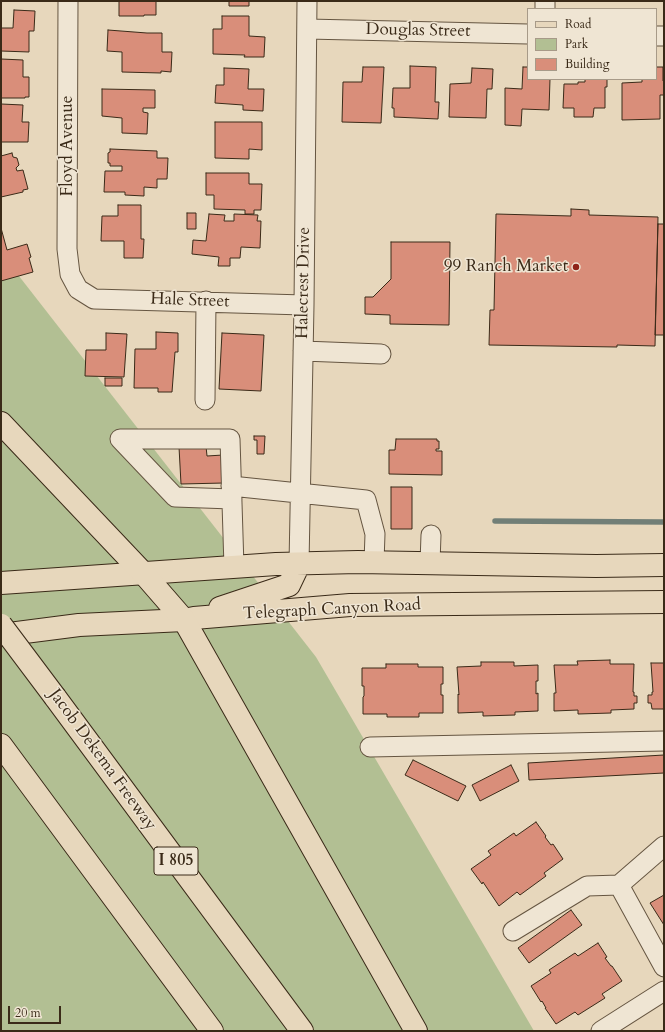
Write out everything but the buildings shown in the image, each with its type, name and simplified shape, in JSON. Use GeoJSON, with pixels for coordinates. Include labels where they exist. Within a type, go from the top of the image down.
{"type":"FeatureCollection","features":[{"type":"Feature","properties":{"kind":"main road"},"geometry":{"type":"LineString","coordinates":[[1,422],[144,574],[189,619],[416,1031]]}},
{"type":"Feature","properties":{"kind":"main road"},"geometry":{"type":"LineString","coordinates":[[1,583],[276,564],[374,562],[596,566],[664,565]]}},
{"type":"Feature","properties":{"kind":"main road"},"geometry":{"type":"LineString","coordinates":[[189,619],[272,589],[288,585],[299,564]]}},
{"type":"Feature","properties":{"kind":"main road","name":"Telegraph Canyon Road"},"geometry":{"type":"LineString","coordinates":[[1,635],[78,625],[189,619],[350,606],[664,602]]}},
{"type":"Feature","properties":{"kind":"main road","name":"Jacob Dekema Freeway"},"geometry":{"type":"LineString","coordinates":[[1,625],[302,1031]]}},
{"type":"Feature","properties":{"kind":"main road"},"geometry":{"type":"LineString","coordinates":[[1,745],[212,1031]]}},
{"type":"Feature","properties":{"kind":"street","name":"Floyd Avenue"},"geometry":{"type":"LineString","coordinates":[[68,1],[67,249],[70,274],[78,290]]}},
{"type":"Feature","properties":{"kind":"street","name":"Halecrest Drive"},"geometry":{"type":"LineString","coordinates":[[299,564],[304,305],[307,1]]}},
{"type":"Feature","properties":{"kind":"street","name":"Douglas Street"},"geometry":{"type":"LineString","coordinates":[[307,29],[527,34]]}},
{"type":"Feature","properties":{"kind":"street","name":"Hale Street"},"geometry":{"type":"LineString","coordinates":[[78,290],[94,298],[304,305]]}},
{"type":"Feature","properties":{"kind":"street"},"geometry":{"type":"LineString","coordinates":[[205,400],[206,301]]}},
{"type":"Feature","properties":{"kind":"street"},"geometry":{"type":"LineString","coordinates":[[303,351],[381,354]]}},
{"type":"Feature","properties":{"kind":"street"},"geometry":{"type":"LineString","coordinates":[[234,567],[232,492],[230,439],[120,439],[176,497],[232,492],[328,495],[366,500],[375,534],[374,562]]}},
{"type":"Feature","properties":{"kind":"street"},"geometry":{"type":"LineString","coordinates":[[430,563],[431,535]]}},
{"type":"Feature","properties":{"kind":"street"},"geometry":{"type":"LineString","coordinates":[[370,747],[664,741]]}},
{"type":"Feature","properties":{"kind":"street"},"geometry":{"type":"LineString","coordinates":[[513,931],[587,886],[619,885],[664,846]]}},
{"type":"Feature","properties":{"kind":"street"},"geometry":{"type":"LineString","coordinates":[[619,885],[664,967]]}},
{"type":"Feature","properties":{"kind":"street"},"geometry":{"type":"LineString","coordinates":[[601,1031],[664,991]]}},
{"type":"Feature","properties":{"kind":"green space"},"geometry":{"type":"Polygon","coordinates":[[[1,253],[316,657],[534,1031],[1,1031],[1,253]]]}},
{"type":"Feature","properties":{"kind":"waterway"},"geometry":{"type":"LineString","coordinates":[[495,521],[664,522]]}},
{"type":"Feature","properties":{"kind":"place","name":"99 Ranch Market"},"geometry":{"type":"Point","coordinates":[576,267]}}]}
